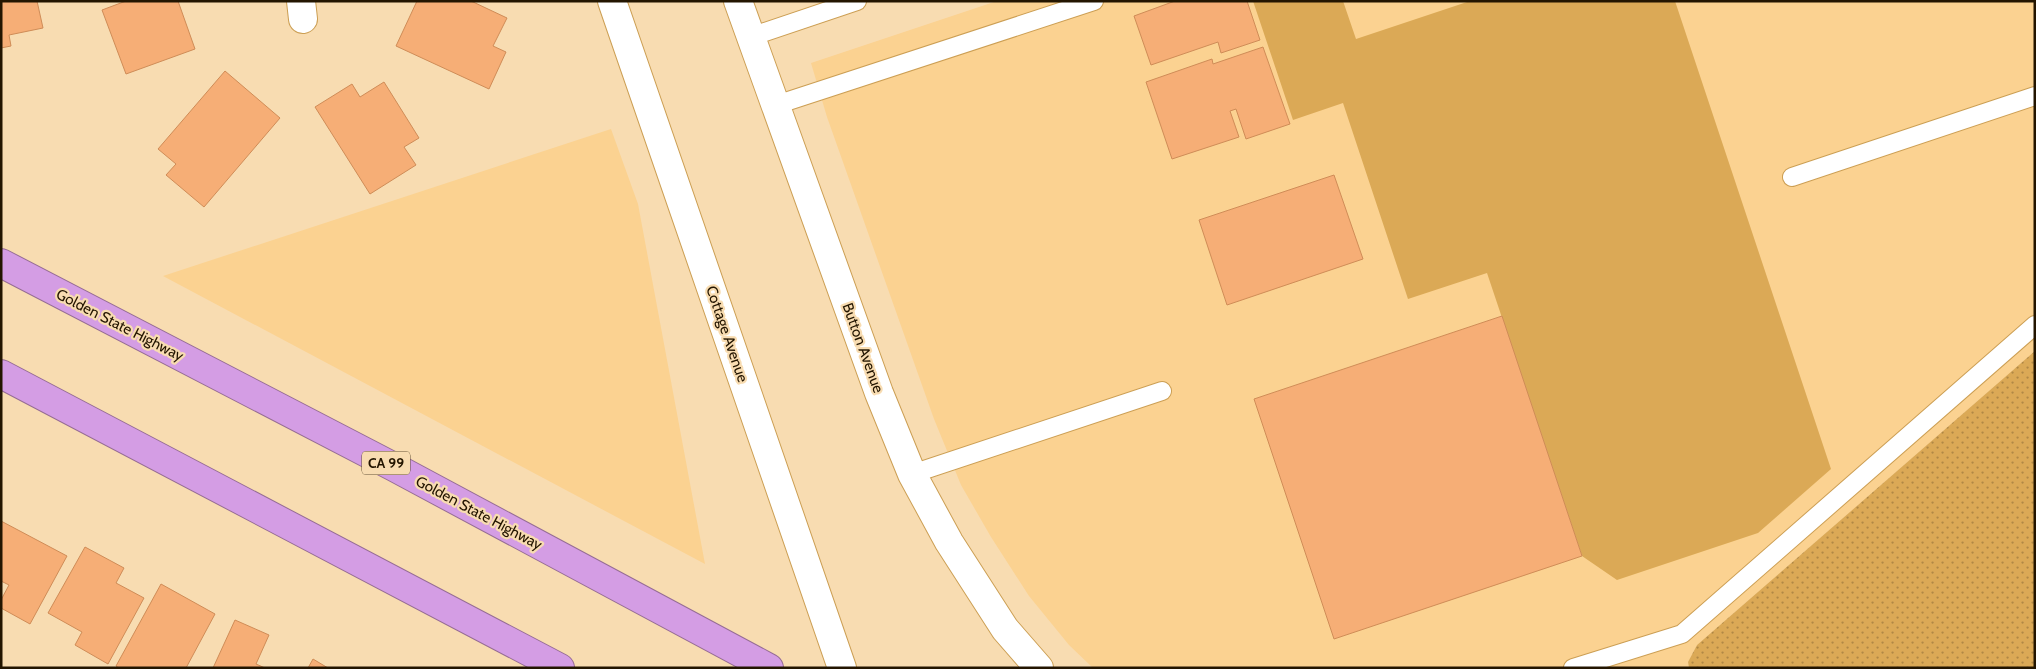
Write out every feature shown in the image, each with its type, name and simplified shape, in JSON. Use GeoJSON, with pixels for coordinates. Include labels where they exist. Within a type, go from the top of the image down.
{"type":"FeatureCollection","features":[{"type":"Feature","properties":{"kind":"highway","name":"Golden State Highway"},"geometry":{"type":"LineString","coordinates":[[1,263],[394,467],[769,668]]}},
{"type":"Feature","properties":{"kind":"highway"},"geometry":{"type":"LineString","coordinates":[[1,374],[560,668]]}},
{"type":"Feature","properties":{"kind":"street","name":"Cottage Avenue"},"geometry":{"type":"LineString","coordinates":[[612,1],[842,668]]}},
{"type":"Feature","properties":{"kind":"street","name":"Button Avenue"},"geometry":{"type":"LineString","coordinates":[[738,1],[878,393],[912,474],[949,542],[1000,621],[1039,668]]}},
{"type":"Feature","properties":{"kind":"lane"},"geometry":{"type":"LineString","coordinates":[[750,37],[856,1]]}},
{"type":"Feature","properties":{"kind":"lane"},"geometry":{"type":"LineString","coordinates":[[776,106],[1094,1]]}},
{"type":"Feature","properties":{"kind":"lane"},"geometry":{"type":"LineString","coordinates":[[1792,177],[2035,96]]}},
{"type":"Feature","properties":{"kind":"lane"},"geometry":{"type":"LineString","coordinates":[[1573,668],[1682,634],[2035,325]]}},
{"type":"Feature","properties":{"kind":"lane"},"geometry":{"type":"LineString","coordinates":[[912,474],[1162,391]]}},
{"type":"Feature","properties":{"kind":"shaded area"},"geometry":{"type":"Polygon","coordinates":[[[997,1],[2035,1],[2035,351],[1697,645],[1688,662],[1689,668],[1093,668],[1069,645],[1029,596],[991,537],[961,485],[934,419],[827,117],[811,63],[997,1]]]}},
{"type":"Feature","properties":{"kind":"shaded area"},"geometry":{"type":"Polygon","coordinates":[[[1253,1],[1343,1],[1356,39],[1470,1],[1675,1],[1831,469],[1758,533],[1617,580],[1582,556],[1487,273],[1408,299],[1343,103],[1293,120],[1253,1]]]}},
{"type":"Feature","properties":{"kind":"shaded area"},"geometry":{"type":"Polygon","coordinates":[[[611,129],[638,204],[705,564],[163,276],[611,129]]]}},
{"type":"Feature","properties":{"kind":"shaded area"},"geometry":{"type":"Polygon","coordinates":[[[2035,351],[2035,668],[1689,668],[1688,662],[1697,645],[2035,351]]]}},
{"type":"Feature","properties":{"kind":"building"},"geometry":{"type":"Polygon","coordinates":[[[1,1],[37,1],[43,28],[9,35],[11,46],[1,48],[1,1]]]}},
{"type":"Feature","properties":{"kind":"building"},"geometry":{"type":"Polygon","coordinates":[[[126,1],[178,1],[195,49],[126,74],[102,10],[126,1]]]}},
{"type":"Feature","properties":{"kind":"building"},"geometry":{"type":"Polygon","coordinates":[[[417,1],[471,1],[507,18],[493,46],[506,52],[489,89],[396,46],[417,1]]]}},
{"type":"Feature","properties":{"kind":"building"},"geometry":{"type":"Polygon","coordinates":[[[1175,1],[1247,1],[1260,40],[1221,53],[1218,42],[1151,65],[1134,16],[1175,1]]]}},
{"type":"Feature","properties":{"kind":"building"},"geometry":{"type":"Polygon","coordinates":[[[1263,47],[1290,124],[1246,139],[1236,109],[1230,111],[1239,137],[1172,159],[1146,82],[1212,59],[1213,64],[1263,47]]]}},
{"type":"Feature","properties":{"kind":"building"},"geometry":{"type":"Polygon","coordinates":[[[225,71],[280,118],[204,207],[166,175],[176,164],[158,149],[225,71]]]}},
{"type":"Feature","properties":{"kind":"building"},"geometry":{"type":"Polygon","coordinates":[[[384,82],[419,138],[404,147],[416,165],[370,194],[315,107],[352,84],[360,97],[384,82]]]}},
{"type":"Feature","properties":{"kind":"building"},"geometry":{"type":"Polygon","coordinates":[[[1334,175],[1363,259],[1227,305],[1199,220],[1334,175]]]}},
{"type":"Feature","properties":{"kind":"building"},"geometry":{"type":"Polygon","coordinates":[[[1502,316],[1582,556],[1334,639],[1254,399],[1502,316]]]}},
{"type":"Feature","properties":{"kind":"building"},"geometry":{"type":"Polygon","coordinates":[[[1,521],[67,556],[30,624],[1,608],[1,600],[9,585],[1,581],[1,521]]]}},
{"type":"Feature","properties":{"kind":"building"},"geometry":{"type":"Polygon","coordinates":[[[85,547],[124,568],[116,583],[144,598],[108,664],[75,645],[82,632],[48,613],[85,547]]]}},
{"type":"Feature","properties":{"kind":"building"},"geometry":{"type":"Polygon","coordinates":[[[161,584],[215,614],[186,668],[119,668],[116,666],[161,584]]]}},
{"type":"Feature","properties":{"kind":"building"},"geometry":{"type":"Polygon","coordinates":[[[235,620],[269,635],[256,664],[265,668],[213,668],[235,620]]]}},
{"type":"Feature","properties":{"kind":"building"},"geometry":{"type":"Polygon","coordinates":[[[313,659],[328,668],[308,668],[313,659]]]}}]}
